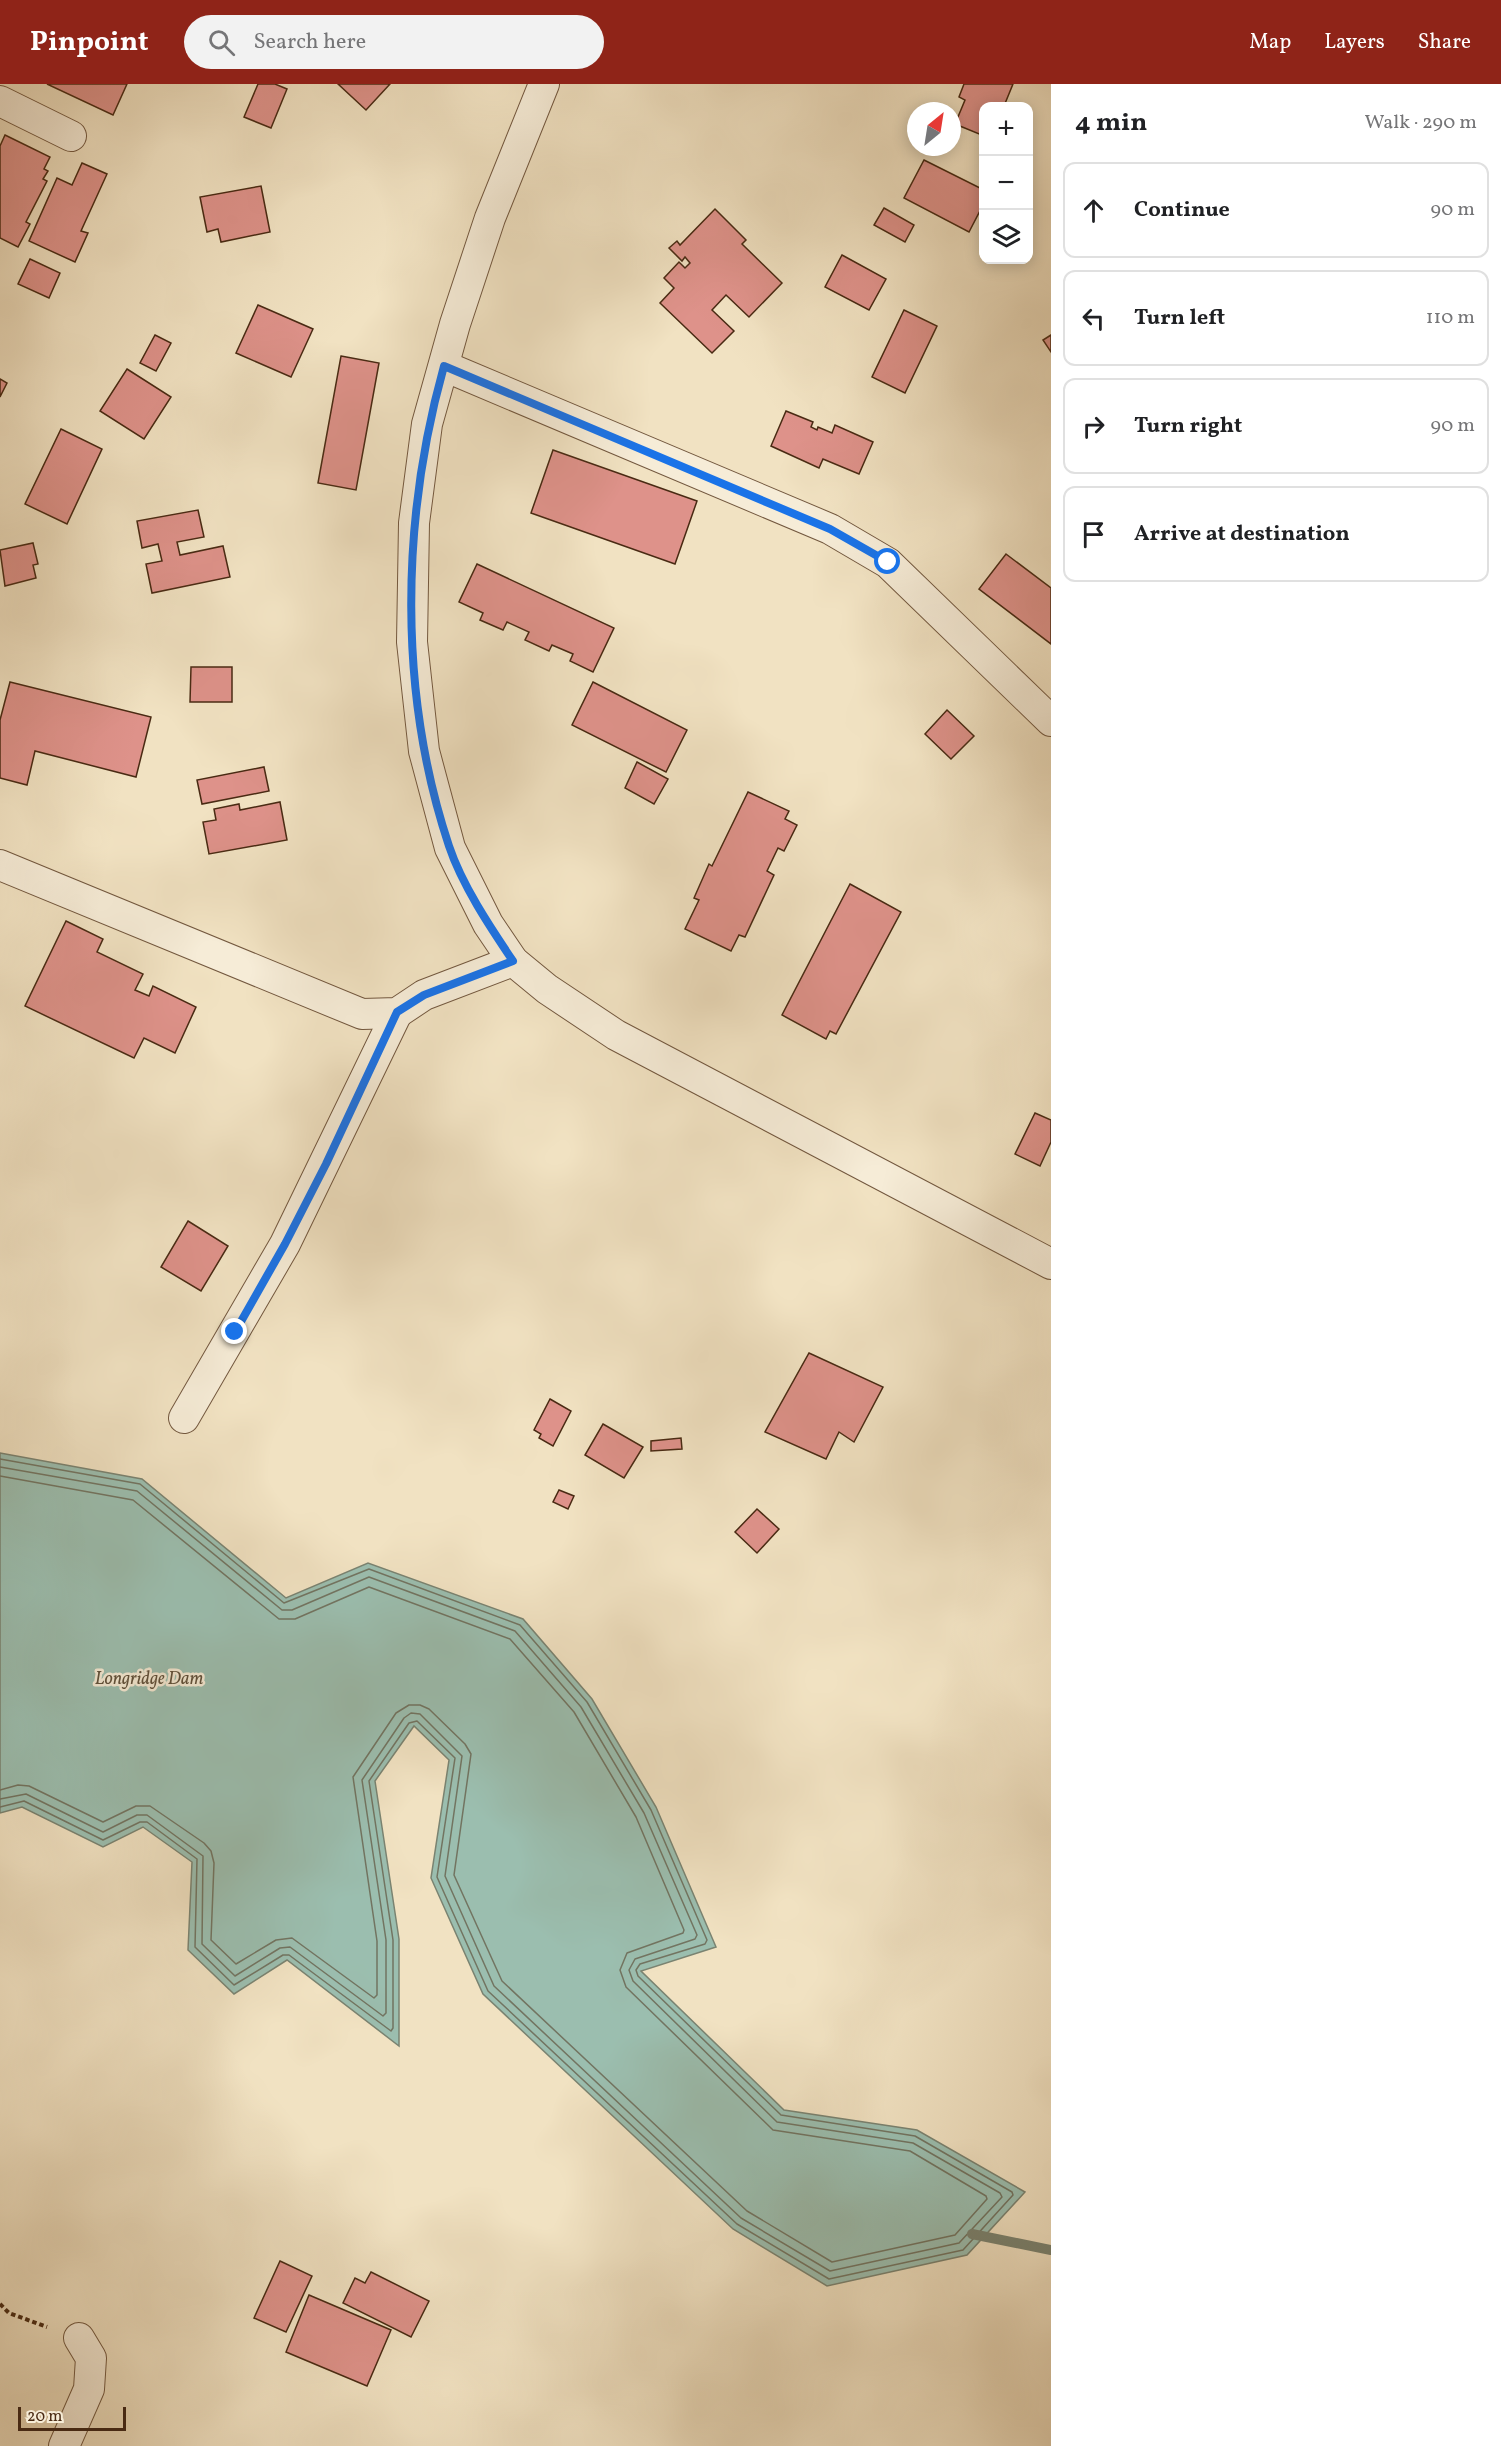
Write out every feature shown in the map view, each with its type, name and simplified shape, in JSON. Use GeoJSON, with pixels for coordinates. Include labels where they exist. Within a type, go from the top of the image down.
{"type":"FeatureCollection","features":[{"type":"Feature","properties":{"kind":"street"},"geometry":{"type":"LineString","coordinates":[[544,84],[490,218],[444,366],[428,424],[414,523],[412,642],[423,751],[450,848],[488,924],[513,961],[547,989],[616,1035],[1051,1264]]}},
{"type":"Feature","properties":{"kind":"street"},"geometry":{"type":"LineString","coordinates":[[0,101],[71,136]]}},
{"type":"Feature","properties":{"kind":"street"},"geometry":{"type":"LineString","coordinates":[[444,366],[840,534],[888,562],[1051,721]]}},
{"type":"Feature","properties":{"kind":"street"},"geometry":{"type":"LineString","coordinates":[[0,865],[362,1014],[397,1012],[424,995],[513,961]]}},
{"type":"Feature","properties":{"kind":"street"},"geometry":{"type":"LineString","coordinates":[[184,1418],[285,1244],[397,1012]]}},
{"type":"Feature","properties":{"kind":"street"},"geometry":{"type":"LineString","coordinates":[[64,2446],[89,2389],[91,2358],[79,2338]]}},
{"type":"Feature","properties":{"kind":"path"},"geometry":{"type":"LineString","coordinates":[[0,2304],[9,2313],[79,2338]]}},
{"type":"Feature","properties":{"kind":"water","name":"Longridge Dam"},"geometry":{"type":"Polygon","coordinates":[[[0,1453],[142,1479],[286,1598],[368,1563],[523,1619],[592,1699],[656,1807],[716,1947],[641,1971],[784,2110],[917,2130],[1025,2192],[967,2255],[827,2286],[733,2229],[483,1994],[431,1878],[449,1760],[414,1726],[375,1781],[399,1939],[399,2046],[287,1960],[234,1994],[188,1950],[192,1862],[143,1827],[103,1847],[22,1807],[0,1813],[0,1453]]]}},
{"type":"Feature","properties":{"kind":"building"},"geometry":{"type":"Polygon","coordinates":[[[47,84],[127,84],[113,115],[47,84]]]}},
{"type":"Feature","properties":{"kind":"building"},"geometry":{"type":"Polygon","coordinates":[[[258,84],[275,84],[287,89],[271,128],[244,117],[258,84]]]}},
{"type":"Feature","properties":{"kind":"building"},"geometry":{"type":"Polygon","coordinates":[[[338,84],[390,84],[366,110],[338,84]]]}},
{"type":"Feature","properties":{"kind":"building"},"geometry":{"type":"Polygon","coordinates":[[[964,84],[1013,84],[1006,102],[979,102],[979,134],[961,126],[961,110],[965,100],[959,97],[964,84]]]}},
{"type":"Feature","properties":{"kind":"building"},"geometry":{"type":"Polygon","coordinates":[[[5,135],[50,157],[44,169],[48,171],[43,179],[47,181],[26,222],[30,224],[18,247],[0,238],[0,146],[5,135]]]}},
{"type":"Feature","properties":{"kind":"building"},"geometry":{"type":"Polygon","coordinates":[[[924,160],[979,188],[979,213],[969,232],[904,198],[924,160]]]}},
{"type":"Feature","properties":{"kind":"building"},"geometry":{"type":"Polygon","coordinates":[[[82,163],[107,174],[81,231],[88,233],[75,262],[29,241],[57,178],[72,185],[82,163]]]}},
{"type":"Feature","properties":{"kind":"building"},"geometry":{"type":"Polygon","coordinates":[[[261,186],[270,232],[221,242],[218,229],[207,232],[200,197],[261,186]]]}},
{"type":"Feature","properties":{"kind":"building"},"geometry":{"type":"Polygon","coordinates":[[[884,208],[914,225],[905,242],[874,225],[884,208]]]}},
{"type":"Feature","properties":{"kind":"building"},"geometry":{"type":"Polygon","coordinates":[[[715,209],[746,240],[742,244],[782,283],[749,317],[726,295],[712,310],[734,331],[712,353],[660,303],[674,288],[664,278],[679,262],[685,268],[690,263],[685,257],[682,261],[669,248],[677,241],[680,245],[715,209]]]}},
{"type":"Feature","properties":{"kind":"building"},"geometry":{"type":"Polygon","coordinates":[[[842,255],[886,279],[869,310],[825,287],[842,255]]]}},
{"type":"Feature","properties":{"kind":"building"},"geometry":{"type":"Polygon","coordinates":[[[30,259],[60,273],[49,298],[18,284],[30,259]]]}},
{"type":"Feature","properties":{"kind":"building"},"geometry":{"type":"Polygon","coordinates":[[[258,305],[313,329],[291,377],[236,353],[258,305]]]}},
{"type":"Feature","properties":{"kind":"building"},"geometry":{"type":"Polygon","coordinates":[[[904,310],[937,326],[905,393],[872,377],[904,310]]]}},
{"type":"Feature","properties":{"kind":"building"},"geometry":{"type":"Polygon","coordinates":[[[155,335],[171,343],[156,371],[140,363],[155,335]]]}},
{"type":"Feature","properties":{"kind":"building"},"geometry":{"type":"Polygon","coordinates":[[[1051,335],[1051,352],[1043,340],[1051,335]]]}},
{"type":"Feature","properties":{"kind":"building"},"geometry":{"type":"Polygon","coordinates":[[[341,356],[379,363],[356,490],[318,483],[341,356]]]}},
{"type":"Feature","properties":{"kind":"building"},"geometry":{"type":"Polygon","coordinates":[[[127,369],[171,397],[144,439],[100,411],[127,369]]]}},
{"type":"Feature","properties":{"kind":"building"},"geometry":{"type":"Polygon","coordinates":[[[0,379],[7,383],[0,397],[0,379]]]}},
{"type":"Feature","properties":{"kind":"building"},"geometry":{"type":"Polygon","coordinates":[[[786,411],[813,422],[811,427],[817,430],[818,427],[832,433],[835,425],[873,442],[859,474],[823,459],[819,468],[771,446],[786,411]]]}},
{"type":"Feature","properties":{"kind":"building"},"geometry":{"type":"Polygon","coordinates":[[[61,429],[102,449],[67,524],[25,504],[61,429]]]}},
{"type":"Feature","properties":{"kind":"building"},"geometry":{"type":"Polygon","coordinates":[[[553,450],[697,501],[675,564],[531,513],[553,450]]]}},
{"type":"Feature","properties":{"kind":"building"},"geometry":{"type":"Polygon","coordinates":[[[198,510],[204,537],[177,542],[180,555],[223,546],[230,577],[152,593],[146,564],[162,561],[158,544],[142,548],[137,521],[198,510]]]}},
{"type":"Feature","properties":{"kind":"building"},"geometry":{"type":"Polygon","coordinates":[[[33,543],[38,564],[33,565],[36,578],[5,586],[0,550],[33,543]]]}},
{"type":"Feature","properties":{"kind":"building"},"geometry":{"type":"Polygon","coordinates":[[[1006,554],[1051,588],[1051,644],[979,589],[1006,554]]]}},
{"type":"Feature","properties":{"kind":"building"},"geometry":{"type":"Polygon","coordinates":[[[477,564],[614,628],[593,672],[570,661],[573,654],[552,645],[549,651],[525,640],[529,632],[507,622],[503,630],[480,620],[483,613],[459,602],[477,564]]]}},
{"type":"Feature","properties":{"kind":"building"},"geometry":{"type":"Polygon","coordinates":[[[191,667],[232,667],[232,702],[190,702],[191,667]]]}},
{"type":"Feature","properties":{"kind":"building"},"geometry":{"type":"Polygon","coordinates":[[[10,682],[151,717],[136,777],[35,751],[27,785],[0,778],[0,720],[10,682]]]}},
{"type":"Feature","properties":{"kind":"building"},"geometry":{"type":"Polygon","coordinates":[[[593,682],[687,730],[666,772],[572,725],[593,682]]]}},
{"type":"Feature","properties":{"kind":"building"},"geometry":{"type":"Polygon","coordinates":[[[947,710],[974,736],[951,759],[925,734],[947,710]]]}},
{"type":"Feature","properties":{"kind":"building"},"geometry":{"type":"Polygon","coordinates":[[[637,762],[668,779],[654,804],[625,788],[637,762]]]}},
{"type":"Feature","properties":{"kind":"building"},"geometry":{"type":"Polygon","coordinates":[[[264,767],[269,791],[202,804],[197,780],[264,767]]]}},
{"type":"Feature","properties":{"kind":"building"},"geometry":{"type":"Polygon","coordinates":[[[748,792],[789,811],[785,819],[797,825],[784,851],[778,848],[767,871],[774,875],[745,937],[739,935],[731,951],[685,929],[699,900],[694,898],[709,864],[712,866],[748,792]]]}},
{"type":"Feature","properties":{"kind":"building"},"geometry":{"type":"Polygon","coordinates":[[[280,802],[287,840],[209,854],[203,822],[216,820],[214,809],[239,804],[240,810],[280,802]]]}},
{"type":"Feature","properties":{"kind":"building"},"geometry":{"type":"Polygon","coordinates":[[[850,884],[901,912],[836,1034],[830,1031],[826,1039],[782,1015],[850,884]]]}},
{"type":"Feature","properties":{"kind":"building"},"geometry":{"type":"Polygon","coordinates":[[[66,921],[103,939],[97,952],[143,974],[135,990],[149,996],[153,986],[196,1007],[175,1053],[144,1038],[134,1058],[25,1006],[66,921]]]}},
{"type":"Feature","properties":{"kind":"building"},"geometry":{"type":"Polygon","coordinates":[[[1035,1113],[1051,1120],[1051,1142],[1040,1166],[1015,1154],[1035,1113]]]}},
{"type":"Feature","properties":{"kind":"building"},"geometry":{"type":"Polygon","coordinates":[[[188,1221],[228,1246],[201,1291],[161,1267],[188,1221]]]}},
{"type":"Feature","properties":{"kind":"building"},"geometry":{"type":"Polygon","coordinates":[[[809,1353],[883,1387],[854,1442],[839,1432],[826,1459],[765,1432],[809,1353]]]}},
{"type":"Feature","properties":{"kind":"building"},"geometry":{"type":"Polygon","coordinates":[[[550,1399],[571,1411],[553,1446],[539,1438],[541,1434],[534,1430],[550,1399]]]}},
{"type":"Feature","properties":{"kind":"building"},"geometry":{"type":"Polygon","coordinates":[[[603,1424],[643,1447],[624,1478],[585,1455],[603,1424]]]}},
{"type":"Feature","properties":{"kind":"building"},"geometry":{"type":"Polygon","coordinates":[[[681,1438],[682,1449],[651,1451],[651,1441],[681,1438]]]}},
{"type":"Feature","properties":{"kind":"building"},"geometry":{"type":"Polygon","coordinates":[[[559,1490],[574,1496],[568,1509],[553,1502],[559,1490]]]}},
{"type":"Feature","properties":{"kind":"building"},"geometry":{"type":"Polygon","coordinates":[[[757,1509],[779,1529],[757,1553],[735,1532],[757,1509]]]}},
{"type":"Feature","properties":{"kind":"building"},"geometry":{"type":"Polygon","coordinates":[[[280,2261],[312,2276],[286,2332],[254,2318],[280,2261]]]}},
{"type":"Feature","properties":{"kind":"building"},"geometry":{"type":"Polygon","coordinates":[[[371,2272],[429,2301],[411,2337],[343,2303],[355,2278],[365,2283],[371,2272]]]}},
{"type":"Feature","properties":{"kind":"building"},"geometry":{"type":"Polygon","coordinates":[[[309,2295],[391,2330],[367,2386],[286,2352],[309,2295]]]}},
{"type":"Feature","properties":{"kind":"waterway"},"geometry":{"type":"LineString","coordinates":[[972,2234],[1051,2250]]}},
{"type":"Feature","properties":{"kind":"route"},"geometry":{"type":"LineString","coordinates":[[235,1332],[285,1244],[326,1164],[397,1012],[424,995],[513,961],[488,924],[450,848],[423,751],[412,642],[414,523],[428,424],[444,366],[830,529],[888,562]]}}]}
